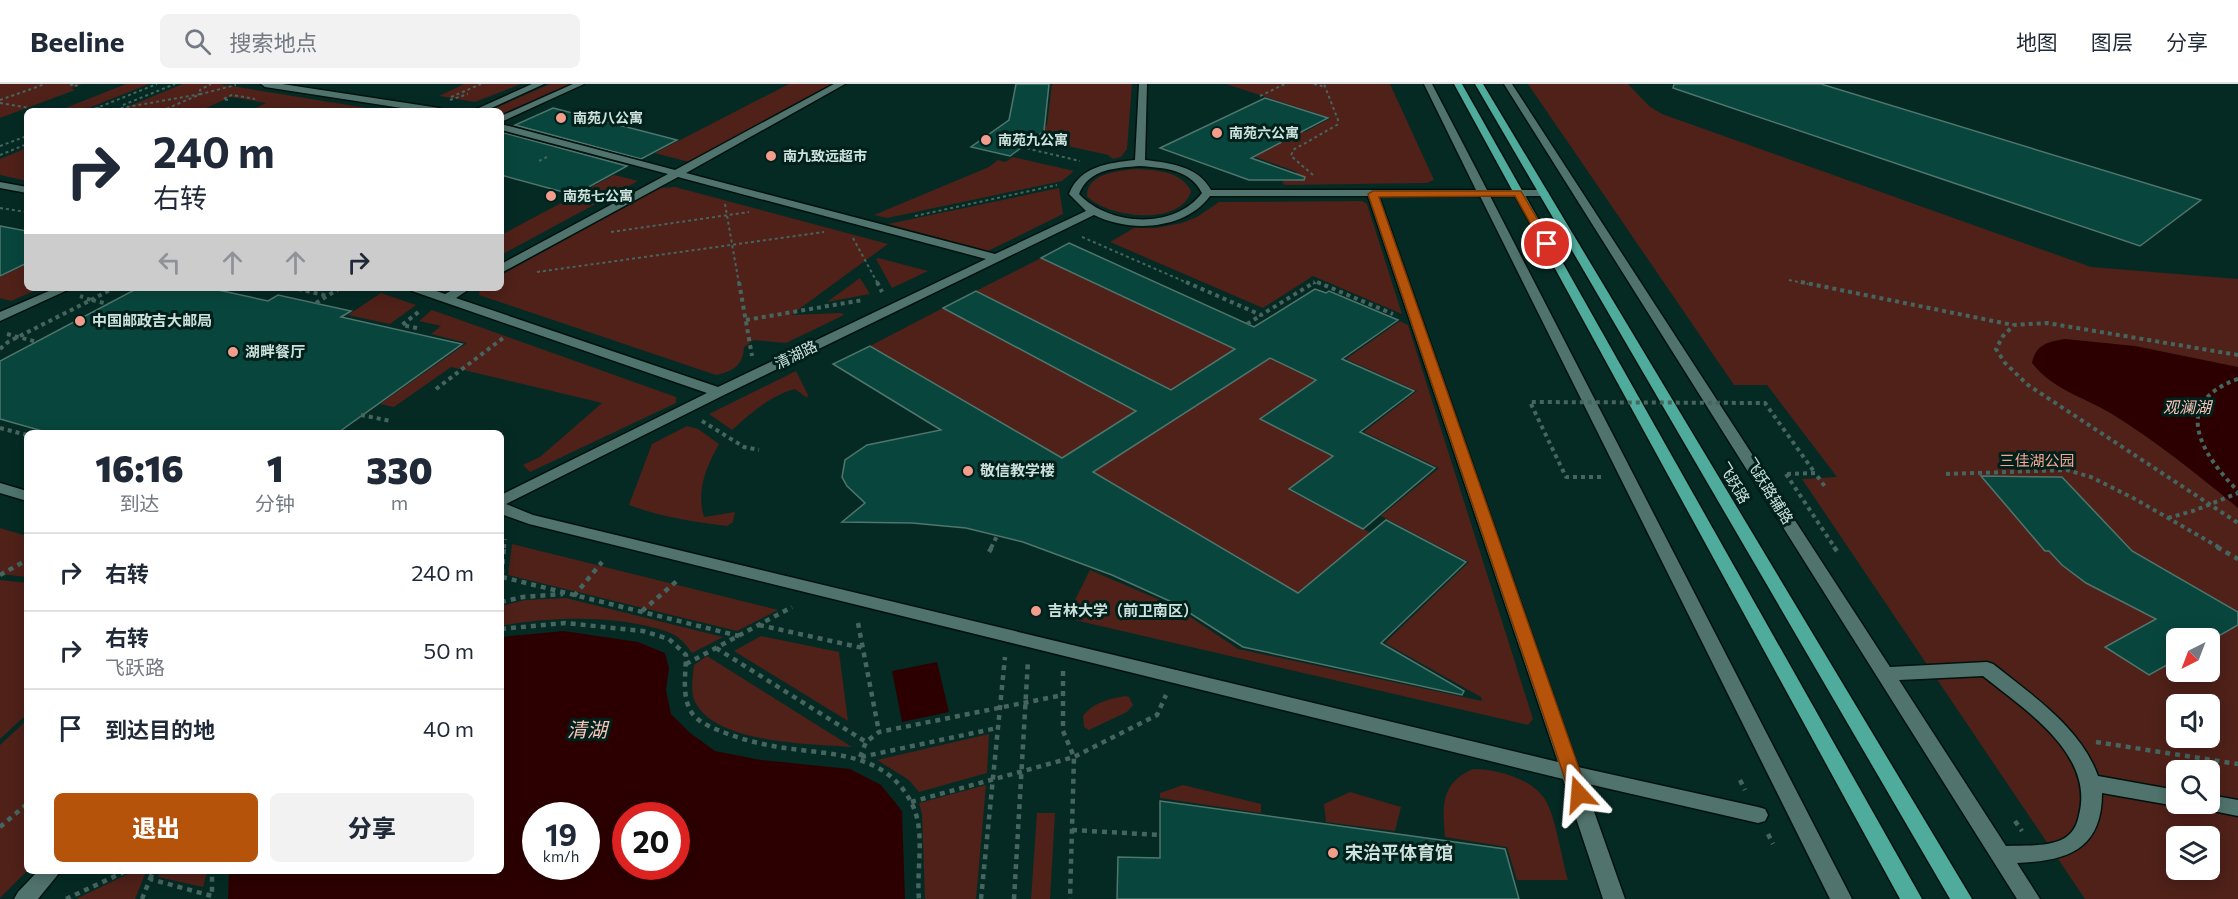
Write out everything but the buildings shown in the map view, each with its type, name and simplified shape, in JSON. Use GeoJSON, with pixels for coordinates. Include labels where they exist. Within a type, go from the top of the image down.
{"type":"FeatureCollection","features":[{"type":"Feature","properties":{"kind":"main road"},"geometry":{"type":"LineString","coordinates":[[1458,84],[1911,899]]}},
{"type":"Feature","properties":{"kind":"main road","name":"飞跃路"},"geometry":{"type":"LineString","coordinates":[[1479,84],[1960,899]]}},
{"type":"Feature","properties":{"kind":"street"},"geometry":{"type":"LineString","coordinates":[[265,84],[420,108]]}},
{"type":"Feature","properties":{"kind":"street"},"geometry":{"type":"LineString","coordinates":[[484,108],[540,84]]}},
{"type":"Feature","properties":{"kind":"street"},"geometry":{"type":"LineString","coordinates":[[504,118],[580,84]]}},
{"type":"Feature","properties":{"kind":"street"},"geometry":{"type":"LineString","coordinates":[[504,267],[841,84]]}},
{"type":"Feature","properties":{"kind":"street"},"geometry":{"type":"LineString","coordinates":[[1140,163],[1143,84]]}},
{"type":"Feature","properties":{"kind":"street"},"geometry":{"type":"LineString","coordinates":[[1428,84],[1840,899]]}},
{"type":"Feature","properties":{"kind":"street","name":"飞跃路辅路"},"geometry":{"type":"LineString","coordinates":[[1508,84],[2029,899]]}},
{"type":"Feature","properties":{"kind":"street"},"geometry":{"type":"LineString","coordinates":[[504,128],[996,258]]}},
{"type":"Feature","properties":{"kind":"street"},"geometry":{"type":"LineString","coordinates":[[1140,163],[1170,166],[1194,175],[1204,184],[1207,193],[1203,203],[1176,218],[1155,222],[1121,220],[1092,212],[1079,204],[1074,194],[1076,184],[1085,176],[1100,169],[1140,163]]}},
{"type":"Feature","properties":{"kind":"street"},"geometry":{"type":"LineString","coordinates":[[0,185],[24,189]]}},
{"type":"Feature","properties":{"kind":"street"},"geometry":{"type":"LineString","coordinates":[[1207,193],[1544,193]]}},
{"type":"Feature","properties":{"kind":"street"},"geometry":{"type":"LineString","coordinates":[[1373,194],[1614,899]]}},
{"type":"Feature","properties":{"kind":"street","name":"清湖路"},"geometry":{"type":"LineString","coordinates":[[504,500],[719,392],[1092,212]]}},
{"type":"Feature","properties":{"kind":"street"},"geometry":{"type":"LineString","coordinates":[[0,317],[68,291]]}},
{"type":"Feature","properties":{"kind":"street"},"geometry":{"type":"LineString","coordinates":[[425,291],[719,392]]}},
{"type":"Feature","properties":{"kind":"street"},"geometry":{"type":"LineString","coordinates":[[446,298],[459,291]]}},
{"type":"Feature","properties":{"kind":"street"},"geometry":{"type":"LineString","coordinates":[[0,303],[19,308]]}},
{"type":"Feature","properties":{"kind":"street"},"geometry":{"type":"LineString","coordinates":[[0,488],[24,495]]}},
{"type":"Feature","properties":{"kind":"street"},"geometry":{"type":"LineString","coordinates":[[504,509],[529,519],[1002,632],[1572,773],[1758,815]]}},
{"type":"Feature","properties":{"kind":"street"},"geometry":{"type":"LineString","coordinates":[[1885,674],[1987,669],[2046,718],[2079,758],[2091,783],[2092,801],[2089,820],[2079,839],[2061,849],[2001,855]]}},
{"type":"Feature","properties":{"kind":"street"},"geometry":{"type":"LineString","coordinates":[[2091,783],[2166,796]]}},
{"type":"Feature","properties":{"kind":"street"},"geometry":{"type":"LineString","coordinates":[[2220,805],[2238,808]]}},
{"type":"Feature","properties":{"kind":"street"},"geometry":{"type":"LineString","coordinates":[[25,899],[48,874]]}},
{"type":"Feature","properties":{"kind":"path"},"geometry":{"type":"LineString","coordinates":[[0,101],[45,84]]}},
{"type":"Feature","properties":{"kind":"path"},"geometry":{"type":"LineString","coordinates":[[73,84],[71,85],[79,86]]}},
{"type":"Feature","properties":{"kind":"path"},"geometry":{"type":"LineString","coordinates":[[97,108],[157,84]]}},
{"type":"Feature","properties":{"kind":"path"},"geometry":{"type":"LineString","coordinates":[[116,108],[175,84]]}},
{"type":"Feature","properties":{"kind":"path"},"geometry":{"type":"LineString","coordinates":[[201,94],[200,90],[211,84]]}},
{"type":"Feature","properties":{"kind":"path"},"geometry":{"type":"LineString","coordinates":[[448,98],[480,84]]}},
{"type":"Feature","properties":{"kind":"path"},"geometry":{"type":"LineString","coordinates":[[1260,96],[1285,84]]}},
{"type":"Feature","properties":{"kind":"path"},"geometry":{"type":"LineString","coordinates":[[1314,84],[1325,86],[1338,120],[1337,125],[1293,150],[1291,156],[1315,176],[1323,194]]}},
{"type":"Feature","properties":{"kind":"path"},"geometry":{"type":"LineString","coordinates":[[125,108],[236,85]]}},
{"type":"Feature","properties":{"kind":"path"},"geometry":{"type":"LineString","coordinates":[[167,108],[201,94]]}},
{"type":"Feature","properties":{"kind":"path"},"geometry":{"type":"LineString","coordinates":[[130,95],[144,97]]}},
{"type":"Feature","properties":{"kind":"path"},"geometry":{"type":"LineString","coordinates":[[0,101],[29,108]]}},
{"type":"Feature","properties":{"kind":"path"},"geometry":{"type":"LineString","coordinates":[[0,147],[24,138]]}},
{"type":"Feature","properties":{"kind":"path"},"geometry":{"type":"LineString","coordinates":[[0,155],[24,145]]}},
{"type":"Feature","properties":{"kind":"path"},"geometry":{"type":"LineString","coordinates":[[1021,147],[1085,162],[1100,169]]}},
{"type":"Feature","properties":{"kind":"path"},"geometry":{"type":"LineString","coordinates":[[909,218],[1059,185],[1076,184]]}},
{"type":"Feature","properties":{"kind":"path"},"geometry":{"type":"LineString","coordinates":[[724,195],[751,358]]}},
{"type":"Feature","properties":{"kind":"path"},"geometry":{"type":"LineString","coordinates":[[0,208],[24,212]]}},
{"type":"Feature","properties":{"kind":"path"},"geometry":{"type":"LineString","coordinates":[[602,234],[750,212]]}},
{"type":"Feature","properties":{"kind":"path"},"geometry":{"type":"LineString","coordinates":[[536,272],[825,232]]}},
{"type":"Feature","properties":{"kind":"path"},"geometry":{"type":"LineString","coordinates":[[1073,233],[1261,315]]}},
{"type":"Feature","properties":{"kind":"path"},"geometry":{"type":"LineString","coordinates":[[853,237],[884,296],[874,298]]}},
{"type":"Feature","properties":{"kind":"path"},"geometry":{"type":"LineString","coordinates":[[1789,280],[2014,325],[2030,322],[2066,325],[2238,355]]}},
{"type":"Feature","properties":{"kind":"path"},"geometry":{"type":"LineString","coordinates":[[1247,324],[1316,282],[1419,324]]}},
{"type":"Feature","properties":{"kind":"path"},"geometry":{"type":"LineString","coordinates":[[68,291],[108,304]]}},
{"type":"Feature","properties":{"kind":"path"},"geometry":{"type":"LineString","coordinates":[[0,349],[108,291]]}},
{"type":"Feature","properties":{"kind":"path"},"geometry":{"type":"LineString","coordinates":[[307,291],[328,296]]}},
{"type":"Feature","properties":{"kind":"path"},"geometry":{"type":"LineString","coordinates":[[316,303],[336,291]]}},
{"type":"Feature","properties":{"kind":"path"},"geometry":{"type":"LineString","coordinates":[[746,320],[864,300]]}},
{"type":"Feature","properties":{"kind":"path"},"geometry":{"type":"LineString","coordinates":[[417,328],[402,325],[427,306]]}},
{"type":"Feature","properties":{"kind":"path"},"geometry":{"type":"LineString","coordinates":[[2014,325],[2003,336],[1996,349],[2005,363],[2028,385],[2212,504],[2238,524]]}},
{"type":"Feature","properties":{"kind":"path"},"geometry":{"type":"LineString","coordinates":[[0,332],[37,342]]}},
{"type":"Feature","properties":{"kind":"path"},"geometry":{"type":"LineString","coordinates":[[436,389],[509,334]]}},
{"type":"Feature","properties":{"kind":"path"},"geometry":{"type":"LineString","coordinates":[[2167,518],[2212,504],[2238,492],[2212,461],[2200,442],[2197,426],[2199,410],[2207,396],[2219,386],[2238,379]]}},
{"type":"Feature","properties":{"kind":"path"},"geometry":{"type":"LineString","coordinates":[[1601,477],[1566,477],[1530,402],[1765,403],[1826,488]]}},
{"type":"Feature","properties":{"kind":"path"},"geometry":{"type":"LineString","coordinates":[[362,415],[391,421]]}},
{"type":"Feature","properties":{"kind":"path"},"geometry":{"type":"LineString","coordinates":[[696,417],[744,447],[759,450]]}},
{"type":"Feature","properties":{"kind":"path"},"geometry":{"type":"LineString","coordinates":[[0,428],[24,434]]}},
{"type":"Feature","properties":{"kind":"path"},"geometry":{"type":"LineString","coordinates":[[1947,474],[2067,470],[2091,477],[2238,558]]}},
{"type":"Feature","properties":{"kind":"path"},"geometry":{"type":"LineString","coordinates":[[1815,473],[1786,474],[1839,554]]}},
{"type":"Feature","properties":{"kind":"path"},"geometry":{"type":"LineString","coordinates":[[988,552],[997,536]]}},
{"type":"Feature","properties":{"kind":"path"},"geometry":{"type":"LineString","coordinates":[[504,558],[506,539]]}},
{"type":"Feature","properties":{"kind":"path"},"geometry":{"type":"LineString","coordinates":[[0,575],[24,562]]}},
{"type":"Feature","properties":{"kind":"path"},"geometry":{"type":"LineString","coordinates":[[574,596],[602,562]]}},
{"type":"Feature","properties":{"kind":"path"},"geometry":{"type":"LineString","coordinates":[[504,578],[739,636]]}},
{"type":"Feature","properties":{"kind":"path"},"geometry":{"type":"LineString","coordinates":[[642,612],[678,580]]}},
{"type":"Feature","properties":{"kind":"path"},"geometry":{"type":"LineString","coordinates":[[504,601],[523,597],[567,594]]}},
{"type":"Feature","properties":{"kind":"path"},"geometry":{"type":"LineString","coordinates":[[686,664],[792,607]]}},
{"type":"Feature","properties":{"kind":"path"},"geometry":{"type":"LineString","coordinates":[[504,629],[563,621],[602,624],[663,635],[676,643],[686,655],[685,695],[693,715],[711,727],[735,736],[784,748],[860,757],[997,728]]}},
{"type":"Feature","properties":{"kind":"path"},"geometry":{"type":"LineString","coordinates":[[858,623],[879,732]]}},
{"type":"Feature","properties":{"kind":"path"},"geometry":{"type":"LineString","coordinates":[[759,625],[863,648]]}},
{"type":"Feature","properties":{"kind":"path"},"geometry":{"type":"LineString","coordinates":[[716,648],[866,742]]}},
{"type":"Feature","properties":{"kind":"path"},"geometry":{"type":"LineString","coordinates":[[1014,899],[1028,655]]}},
{"type":"Feature","properties":{"kind":"path"},"geometry":{"type":"LineString","coordinates":[[1020,656],[1040,658]]}},
{"type":"Feature","properties":{"kind":"path"},"geometry":{"type":"LineString","coordinates":[[981,899],[1003,658],[1012,657]]}},
{"type":"Feature","properties":{"kind":"path"},"geometry":{"type":"LineString","coordinates":[[1063,664],[1063,731],[1074,757],[1070,899]]}},
{"type":"Feature","properties":{"kind":"path"},"geometry":{"type":"LineString","coordinates":[[911,802],[1074,757],[1157,715],[1168,690]]}},
{"type":"Feature","properties":{"kind":"path"},"geometry":{"type":"LineString","coordinates":[[860,757],[866,742],[879,732],[1063,695]]}},
{"type":"Feature","properties":{"kind":"path"},"geometry":{"type":"LineString","coordinates":[[2063,737],[2238,764]]}},
{"type":"Feature","properties":{"kind":"path"},"geometry":{"type":"LineString","coordinates":[[860,757],[888,773],[911,802],[916,813],[916,882],[919,899]]}},
{"type":"Feature","properties":{"kind":"path"},"geometry":{"type":"LineString","coordinates":[[0,827],[24,807]]}},
{"type":"Feature","properties":{"kind":"path"},"geometry":{"type":"LineString","coordinates":[[1072,830],[1160,834]]}},
{"type":"Feature","properties":{"kind":"path"},"geometry":{"type":"LineString","coordinates":[[66,899],[120,874]]}},
{"type":"Feature","properties":{"kind":"path"},"geometry":{"type":"LineString","coordinates":[[142,899],[152,874]]}},
{"type":"Feature","properties":{"kind":"path"},"geometry":{"type":"LineString","coordinates":[[150,879],[212,896],[212,874]]}},
{"type":"Feature","properties":{"kind":"green space"},"geometry":{"type":"Polygon","coordinates":[[[0,84],[82,84],[71,88],[75,90],[0,118],[0,84]]]}},
{"type":"Feature","properties":{"kind":"green space"},"geometry":{"type":"Polygon","coordinates":[[[126,84],[149,84],[89,108],[66,108],[126,84]]]}},
{"type":"Feature","properties":{"kind":"green space"},"geometry":{"type":"Polygon","coordinates":[[[183,84],[219,84],[367,108],[255,108],[266,103],[231,97],[206,108],[124,108],[183,84]]]}},
{"type":"Feature","properties":{"kind":"green space"},"geometry":{"type":"Polygon","coordinates":[[[464,84],[521,84],[475,102],[439,96],[464,84]]]}},
{"type":"Feature","properties":{"kind":"green space"},"geometry":{"type":"Polygon","coordinates":[[[550,84],[571,84],[504,114],[504,108],[495,108],[550,84]]]}},
{"type":"Feature","properties":{"kind":"green space"},"geometry":{"type":"Polygon","coordinates":[[[789,84],[831,84],[689,162],[655,153],[789,84]]]}},
{"type":"Feature","properties":{"kind":"green space"},"geometry":{"type":"Polygon","coordinates":[[[1052,84],[1132,84],[1127,149],[1121,157],[1113,159],[1108,155],[1036,139],[1042,134],[1037,133],[1047,125],[1052,84]]]}},
{"type":"Feature","properties":{"kind":"green space"},"geometry":{"type":"Polygon","coordinates":[[[1226,84],[1390,84],[1434,180],[1427,183],[1285,185],[1282,182],[1297,172],[1227,147],[1276,123],[1305,132],[1331,118],[1226,84]]]}},
{"type":"Feature","properties":{"kind":"green space","name":"三佳湖公园"},"geometry":{"type":"Polygon","coordinates":[[[1528,84],[1628,84],[1649,106],[1662,114],[2091,267],[2238,279],[2238,899],[2085,899],[1802,479],[1837,477],[1767,385],[1734,385],[1528,84]]]}},
{"type":"Feature","properties":{"kind":"green space"},"geometry":{"type":"Polygon","coordinates":[[[24,149],[24,180],[0,175],[0,159],[24,149]]]}},
{"type":"Feature","properties":{"kind":"green space"},"geometry":{"type":"Polygon","coordinates":[[[1013,157],[1074,171],[1062,181],[887,218],[874,215],[989,167],[998,160],[1005,162],[1013,157]]]}},
{"type":"Feature","properties":{"kind":"green space"},"geometry":{"type":"Polygon","coordinates":[[[1136,169],[1167,173],[1181,179],[1191,191],[1184,202],[1173,210],[1143,215],[1110,210],[1087,196],[1088,188],[1098,178],[1113,172],[1136,169]]]}},
{"type":"Feature","properties":{"kind":"green space"},"geometry":{"type":"Polygon","coordinates":[[[614,175],[638,181],[504,253],[504,233],[614,175]]]}},
{"type":"Feature","properties":{"kind":"green space"},"geometry":{"type":"Polygon","coordinates":[[[675,187],[888,244],[791,315],[840,313],[844,314],[842,316],[786,343],[754,340],[744,347],[742,358],[736,366],[716,375],[479,295],[480,291],[504,291],[504,273],[660,188],[675,187]]]}},
{"type":"Feature","properties":{"kind":"green space"},"geometry":{"type":"Polygon","coordinates":[[[1059,188],[1063,214],[988,251],[888,224],[1059,188]]]}},
{"type":"Feature","properties":{"kind":"green space"},"geometry":{"type":"Polygon","coordinates":[[[1362,201],[1367,204],[1402,314],[1313,276],[1263,308],[1110,242],[1134,228],[1156,228],[1182,223],[1197,217],[1219,202],[1362,201]]]}},
{"type":"Feature","properties":{"kind":"green space"},"geometry":{"type":"Polygon","coordinates":[[[1041,258],[1235,349],[1171,390],[976,291],[1041,258]]]}},
{"type":"Feature","properties":{"kind":"green space"},"geometry":{"type":"Polygon","coordinates":[[[876,259],[928,271],[892,288],[876,259]]]}},
{"type":"Feature","properties":{"kind":"green space"},"geometry":{"type":"Polygon","coordinates":[[[24,265],[24,291],[34,291],[11,301],[0,298],[0,277],[24,265]]]}},
{"type":"Feature","properties":{"kind":"green space"},"geometry":{"type":"Polygon","coordinates":[[[860,278],[870,294],[827,302],[860,278]]]}},
{"type":"Feature","properties":{"kind":"green space"},"geometry":{"type":"Polygon","coordinates":[[[381,293],[416,305],[390,324],[348,315],[381,293]]]}},
{"type":"Feature","properties":{"kind":"green space"},"geometry":{"type":"Polygon","coordinates":[[[943,308],[1136,411],[1062,458],[870,346],[943,308]]]}},
{"type":"Feature","properties":{"kind":"green space"},"geometry":{"type":"Polygon","coordinates":[[[432,310],[676,397],[676,403],[530,472],[523,465],[540,457],[602,403],[451,367],[394,407],[380,404],[467,343],[431,334],[441,326],[419,321],[432,310]]]}},
{"type":"Feature","properties":{"kind":"green space"},"geometry":{"type":"Polygon","coordinates":[[[1400,321],[1408,325],[1533,719],[1528,725],[1066,618],[1090,570],[1174,606],[1238,649],[1482,701],[1481,697],[1385,643],[1469,562],[1381,516],[1439,468],[1364,432],[1417,391],[1346,359],[1400,321]]]}},
{"type":"Feature","properties":{"kind":"green space"},"geometry":{"type":"Polygon","coordinates":[[[1270,358],[1332,369],[1260,418],[1333,456],[1289,490],[1371,533],[1298,593],[1093,472],[1270,358]]]}},
{"type":"Feature","properties":{"kind":"green space"},"geometry":{"type":"Polygon","coordinates":[[[796,371],[808,395],[807,398],[795,389],[786,392],[761,406],[732,430],[709,414],[796,371]]]}},
{"type":"Feature","properties":{"kind":"green space"},"geometry":{"type":"Polygon","coordinates":[[[687,426],[698,429],[719,444],[704,479],[701,498],[704,517],[735,512],[733,522],[727,526],[653,513],[629,505],[652,444],[687,426]]]}},
{"type":"Feature","properties":{"kind":"green space"},"geometry":{"type":"Polygon","coordinates":[[[0,528],[24,535],[24,577],[0,574],[0,528]]]}},
{"type":"Feature","properties":{"kind":"green space"},"geometry":{"type":"Polygon","coordinates":[[[512,544],[778,610],[737,631],[508,575],[512,544]]]}},
{"type":"Feature","properties":{"kind":"green space"},"geometry":{"type":"Polygon","coordinates":[[[0,580],[24,583],[24,717],[0,739],[0,580]]]}},
{"type":"Feature","properties":{"kind":"green space"},"geometry":{"type":"Polygon","coordinates":[[[566,598],[723,637],[692,653],[682,641],[672,634],[629,622],[563,619],[504,626],[504,605],[525,600],[566,598]]]}},
{"type":"Feature","properties":{"kind":"green space"},"geometry":{"type":"Polygon","coordinates":[[[761,636],[839,652],[848,721],[734,651],[761,636]]]}},
{"type":"Feature","properties":{"kind":"green space"},"geometry":{"type":"Polygon","coordinates":[[[707,656],[852,747],[766,739],[743,734],[706,716],[693,698],[692,684],[694,665],[707,656]]]}},
{"type":"Feature","properties":{"kind":"green space"},"geometry":{"type":"Polygon","coordinates":[[[1126,696],[1133,705],[1127,712],[1089,730],[1084,727],[1083,716],[1091,708],[1108,700],[1126,696]]]}},
{"type":"Feature","properties":{"kind":"green space"},"geometry":{"type":"Polygon","coordinates":[[[24,723],[24,874],[0,898],[0,745],[24,723]]]}},
{"type":"Feature","properties":{"kind":"green space"},"geometry":{"type":"Polygon","coordinates":[[[989,734],[987,773],[919,792],[909,780],[877,760],[989,734]]]}},
{"type":"Feature","properties":{"kind":"green space"},"geometry":{"type":"Polygon","coordinates":[[[1473,769],[1504,773],[1525,782],[1541,795],[1553,819],[1568,880],[1517,880],[1507,847],[1445,837],[1444,805],[1449,788],[1462,775],[1473,769]]]}},
{"type":"Feature","properties":{"kind":"green space"},"geometry":{"type":"Polygon","coordinates":[[[986,785],[976,899],[925,899],[922,814],[919,803],[986,785]]]}},
{"type":"Feature","properties":{"kind":"green space"},"geometry":{"type":"Polygon","coordinates":[[[1183,785],[1261,804],[1261,813],[1160,798],[1160,793],[1183,785]]]}},
{"type":"Feature","properties":{"kind":"green space"},"geometry":{"type":"Polygon","coordinates":[[[1350,792],[1401,807],[1395,831],[1326,822],[1324,804],[1350,792]]]}},
{"type":"Feature","properties":{"kind":"green space"},"geometry":{"type":"Polygon","coordinates":[[[1037,813],[1055,813],[1050,899],[1031,899],[1037,813]]]}},
{"type":"Feature","properties":{"kind":"green space"},"geometry":{"type":"Polygon","coordinates":[[[128,874],[145,874],[135,899],[76,899],[128,874]]]}},
{"type":"Feature","properties":{"kind":"green space"},"geometry":{"type":"Polygon","coordinates":[[[159,874],[206,874],[203,887],[158,877],[159,874]]]}},
{"type":"Feature","properties":{"kind":"water","name":"观澜湖"},"geometry":{"type":"Polygon","coordinates":[[[2065,339],[2135,346],[2238,367],[2238,508],[2145,435],[2112,414],[2059,387],[2040,372],[2032,363],[2036,352],[2048,343],[2065,339]]]}},
{"type":"Feature","properties":{"kind":"water","name":"清湖"},"geometry":{"type":"Polygon","coordinates":[[[564,631],[638,642],[665,653],[669,668],[666,690],[671,714],[690,733],[715,751],[761,760],[850,769],[881,785],[902,811],[905,899],[228,899],[229,874],[504,874],[504,637],[564,631]]]}},
{"type":"Feature","properties":{"kind":"water"},"geometry":{"type":"Polygon","coordinates":[[[937,662],[949,712],[902,722],[892,671],[937,662]]]}},
{"type":"Feature","properties":{"kind":"place","name":"南苑八公寓"},"geometry":{"type":"Point","coordinates":[561,118]}},
{"type":"Feature","properties":{"kind":"place","name":"南苑六公寓"},"geometry":{"type":"Point","coordinates":[1217,133]}},
{"type":"Feature","properties":{"kind":"place","name":"南苑九公寓"},"geometry":{"type":"Point","coordinates":[986,140]}},
{"type":"Feature","properties":{"kind":"place","name":"南九致远超市"},"geometry":{"type":"Point","coordinates":[771,156]}},
{"type":"Feature","properties":{"kind":"place","name":"南苑七公寓"},"geometry":{"type":"Point","coordinates":[551,196]}},
{"type":"Feature","properties":{"kind":"place","name":"中国邮政吉大邮局"},"geometry":{"type":"Point","coordinates":[80,321]}},
{"type":"Feature","properties":{"kind":"place","name":"湖畔餐厅"},"geometry":{"type":"Point","coordinates":[233,352]}},
{"type":"Feature","properties":{"kind":"place","name":"敬信教学楼"},"geometry":{"type":"Point","coordinates":[968,471]}},
{"type":"Feature","properties":{"kind":"place","name":"吉林大学（前卫南区）"},"geometry":{"type":"Point","coordinates":[1036,611]}},
{"type":"Feature","properties":{"kind":"place","name":"宋治平体育馆"},"geometry":{"type":"Point","coordinates":[1333,853]}},
{"type":"Feature","properties":{"kind":"route"},"geometry":{"type":"LineString","coordinates":[[1547,244],[1518,193],[1373,194],[1579,794]]}}]}
